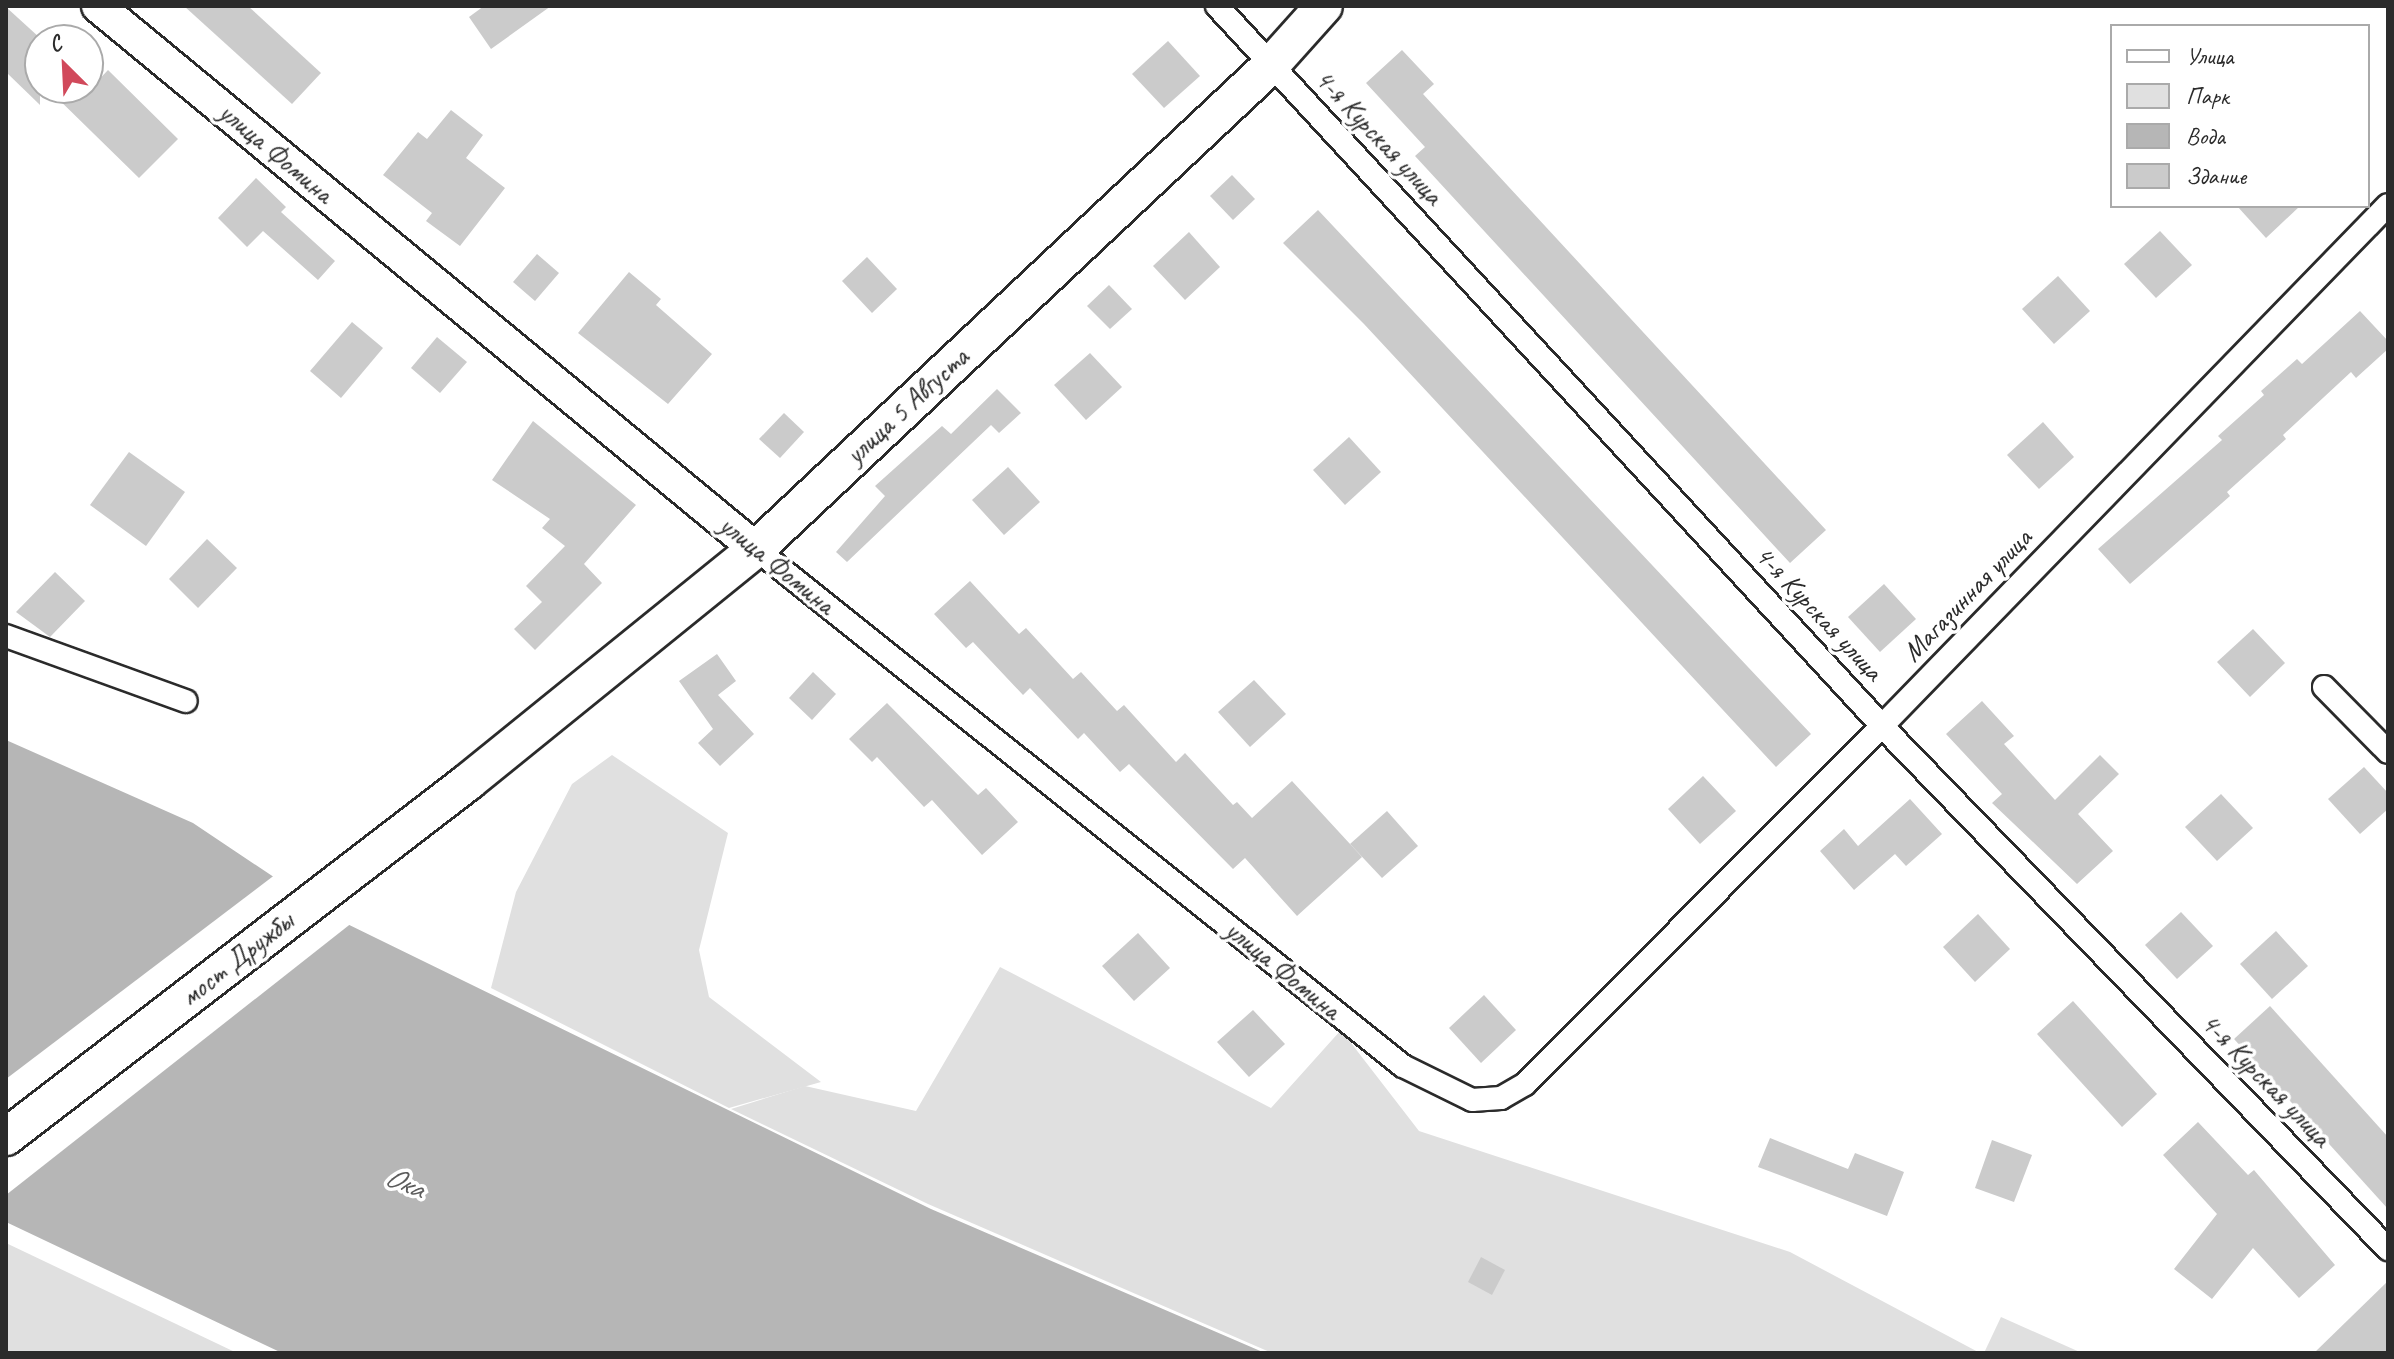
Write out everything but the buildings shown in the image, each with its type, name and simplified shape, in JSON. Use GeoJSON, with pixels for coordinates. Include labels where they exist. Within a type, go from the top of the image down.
{"type":"FeatureCollection","features":[{"type":"Feature","properties":{"kind":"main road","name":"улица 5 Августа"},"geometry":{"type":"LineString","coordinates":[[468,782],[756,549],[1271,65],[1324,6]]}},
{"type":"Feature","properties":{"kind":"main road","name":"мост Дружбы"},"geometry":{"type":"LineString","coordinates":[[6,1137],[468,782]]}},
{"type":"Feature","properties":{"kind":"street","name":"улица Фомина"},"geometry":{"type":"LineString","coordinates":[[98,6],[756,549],[1403,1066],[1472,1100]]}},
{"type":"Feature","properties":{"kind":"street","name":"4-я Курская улица"},"geometry":{"type":"LineString","coordinates":[[1217,6],[1882,726],[2388,1249]]}},
{"type":"Feature","properties":{"kind":"street","name":"Магазинная улица"},"geometry":{"type":"LineString","coordinates":[[1472,1100],[1501,1098],[1525,1084],[1882,726],[2388,205]]}},
{"type":"Feature","properties":{"kind":"street"},"geometry":{"type":"LineString","coordinates":[[6,636],[186,701]]}},
{"type":"Feature","properties":{"kind":"street"},"geometry":{"type":"LineString","coordinates":[[2324,687],[2388,752]]}},
{"type":"Feature","properties":{"kind":"green space"},"geometry":{"type":"Polygon","coordinates":[[[612,755],[728,833],[699,950],[709,997],[821,1082],[729,1108],[491,988],[516,892],[572,784],[612,755]]]}},
{"type":"Feature","properties":{"kind":"green space"},"geometry":{"type":"Polygon","coordinates":[[[1000,967],[1271,1108],[1341,1030],[1419,1131],[1790,1252],[1980,1353],[1272,1353],[928,1204],[731,1109],[805,1086],[916,1111],[1000,967]]]}},
{"type":"Feature","properties":{"kind":"green space"},"geometry":{"type":"Polygon","coordinates":[[[6,1243],[237,1353],[6,1353],[6,1243]]]}},
{"type":"Feature","properties":{"kind":"green space"},"geometry":{"type":"Polygon","coordinates":[[[2001,1317],[2082,1353],[1984,1353],[2001,1317]]]}},
{"type":"Feature","properties":{"kind":"water","name":"Ока"},"geometry":{"type":"Polygon","coordinates":[[[6,740],[193,823],[335,918],[931,1209],[1265,1353],[282,1353],[6,1222],[6,740]]]}},
{"type":"Feature","properties":{"kind":"pier"},"geometry":{"type":"Polygon","coordinates":[[[276,874],[353,922],[6,1195],[6,1079],[276,874]]]}}]}
